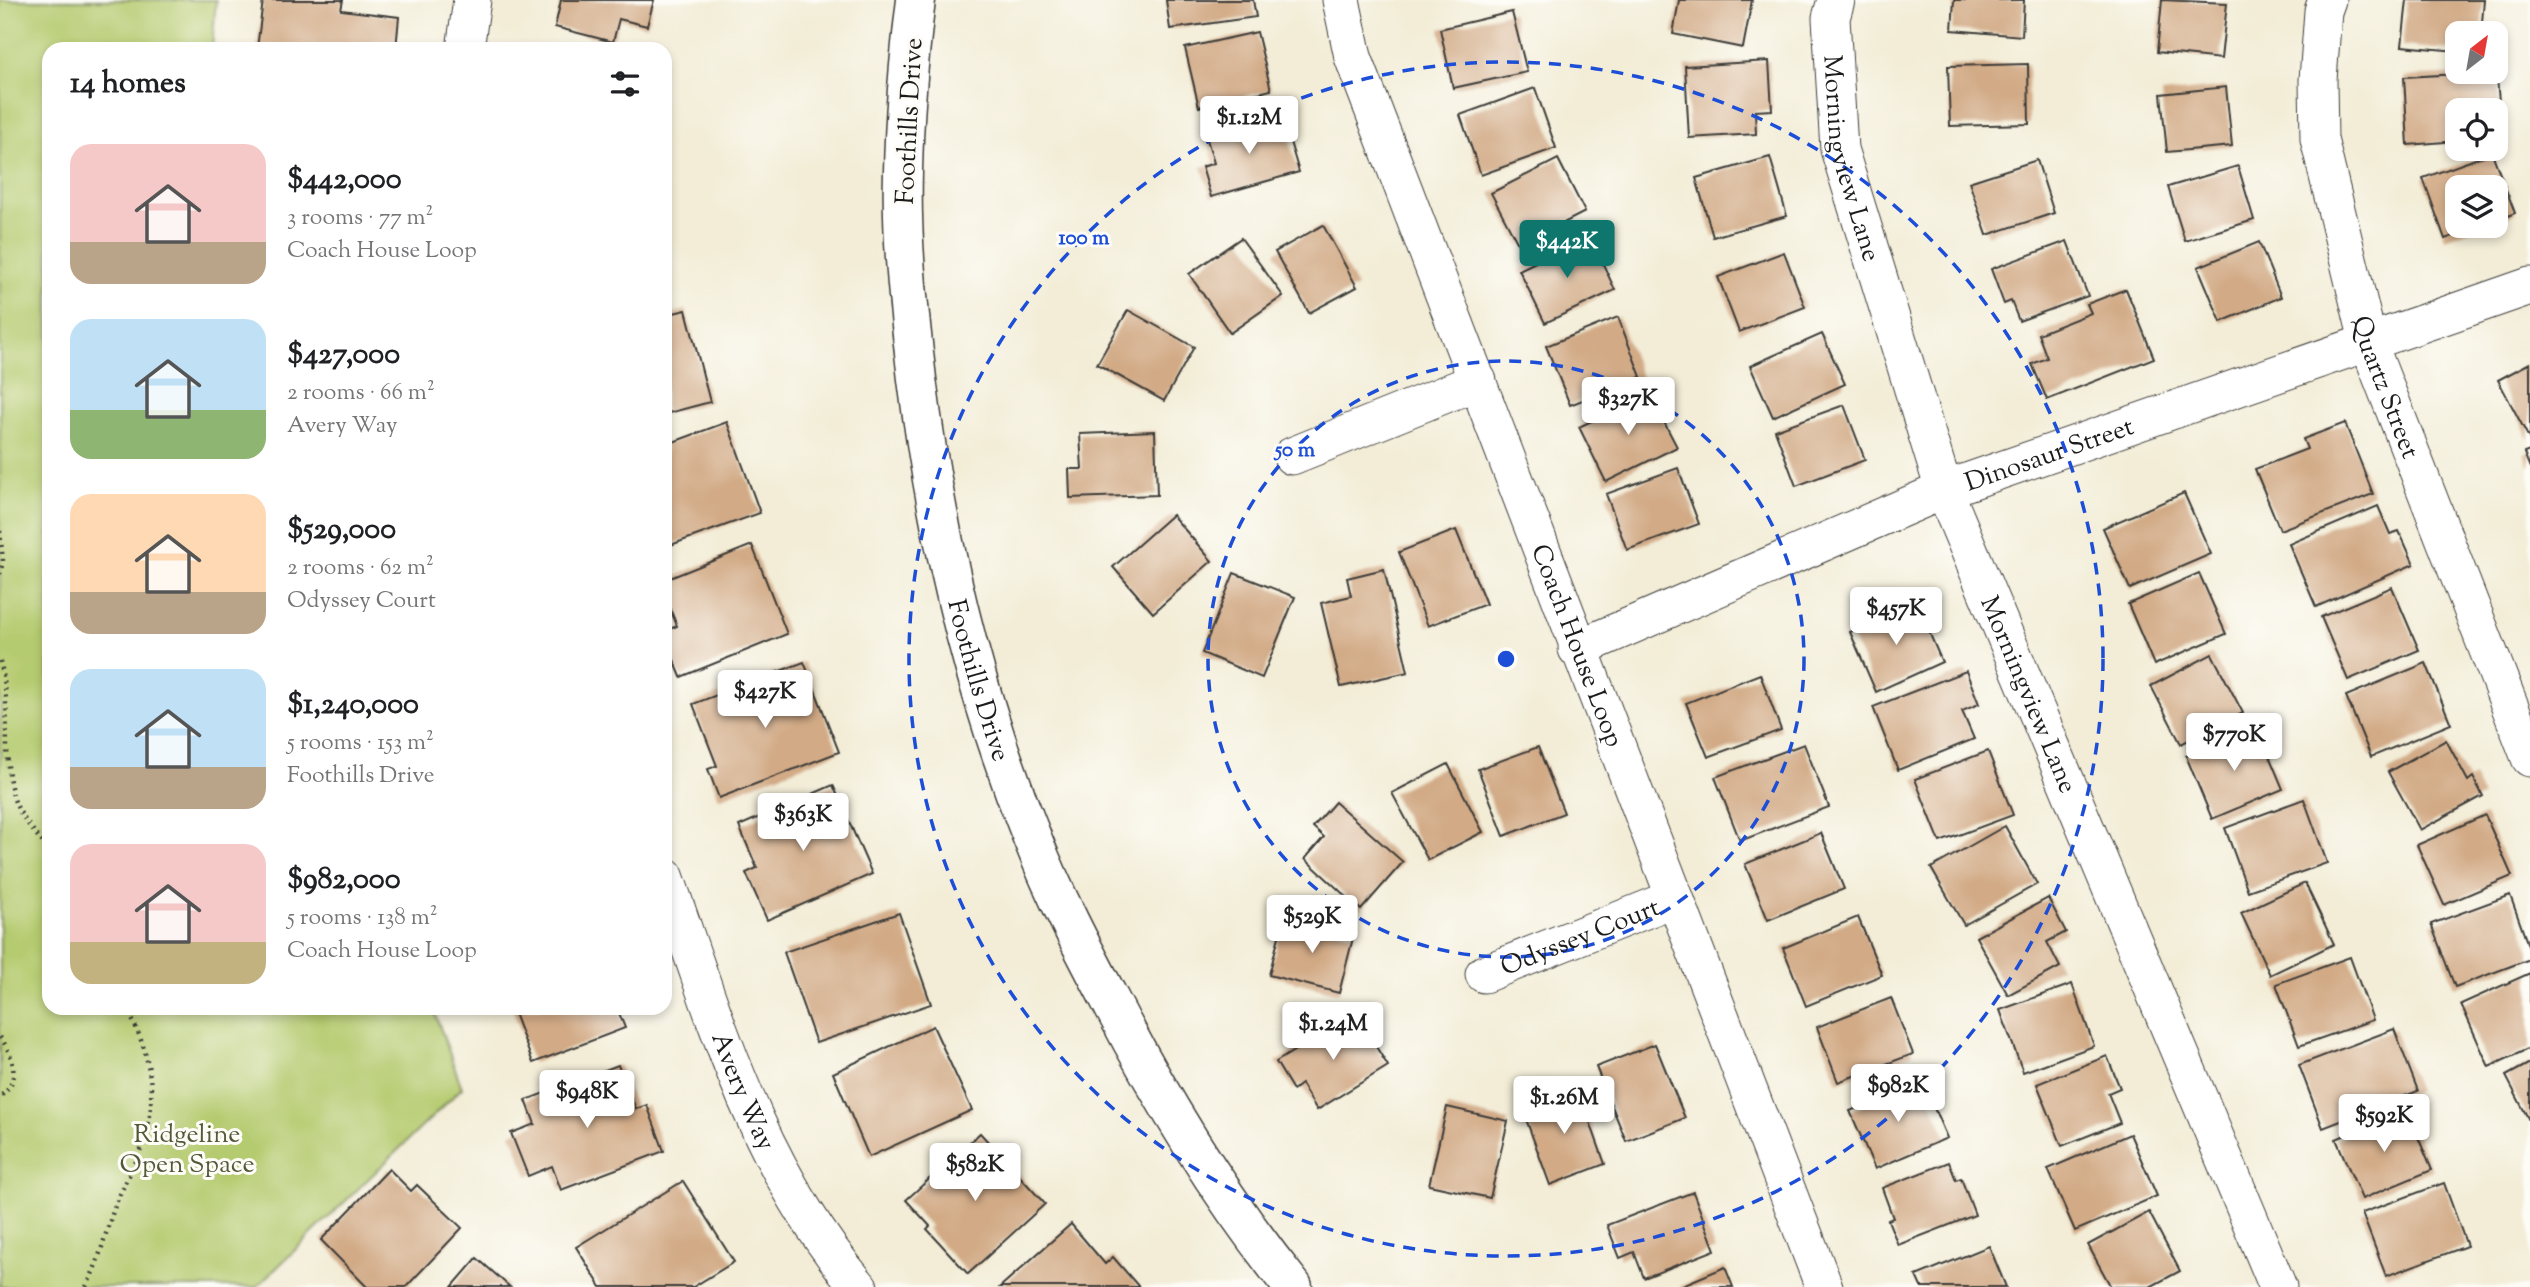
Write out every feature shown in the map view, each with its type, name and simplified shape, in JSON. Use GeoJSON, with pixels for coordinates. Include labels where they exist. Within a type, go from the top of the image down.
{"type":"FeatureCollection","features":[{"type":"Feature","properties":{"kind":"street"},"geometry":{"type":"LineString","coordinates":[[465,42],[472,0]]}},
{"type":"Feature","properties":{"kind":"street","name":"Foothills Drive"},"geometry":{"type":"LineString","coordinates":[[916,0],[903,173],[906,284],[933,494],[957,613],[991,725],[1033,841],[1079,942],[1189,1142],[1243,1223],[1293,1287]]}},
{"type":"Feature","properties":{"kind":"street","name":"Coach House Loop"},"geometry":{"type":"LineString","coordinates":[[1341,0],[1353,57],[1478,381],[1577,649],[1824,1287]]}},
{"type":"Feature","properties":{"kind":"street","name":"Morningview Lane"},"geometry":{"type":"LineString","coordinates":[[1836,0],[1831,18],[1839,149],[1944,490],[2278,1287]]}},
{"type":"Feature","properties":{"kind":"street","name":"Quartz Street"},"geometry":{"type":"LineString","coordinates":[[2327,0],[2323,11],[2318,80],[2319,139],[2369,345],[2530,758]]}},
{"type":"Feature","properties":{"kind":"street","name":"Dinosaur Street"},"geometry":{"type":"LineString","coordinates":[[1577,649],[1944,490],[2369,345],[2530,286]]}},
{"type":"Feature","properties":{"kind":"street"},"geometry":{"type":"LineString","coordinates":[[1292,456],[1478,381]]}},
{"type":"Feature","properties":{"kind":"street","name":"Avery Way"},"geometry":{"type":"LineString","coordinates":[[672,896],[742,1095],[759,1132],[808,1217],[859,1287]]}},
{"type":"Feature","properties":{"kind":"street","name":"Odyssey Court"},"geometry":{"type":"LineString","coordinates":[[1484,974],[1675,898]]}},
{"type":"Feature","properties":{"kind":"path"},"geometry":{"type":"LineString","coordinates":[[0,531],[3,561],[0,574]]}},
{"type":"Feature","properties":{"kind":"path"},"geometry":{"type":"LineString","coordinates":[[0,661],[7,699],[7,753],[16,804],[42,841]]}},
{"type":"Feature","properties":{"kind":"path"},"geometry":{"type":"LineString","coordinates":[[86,1287],[115,1207],[145,1139],[150,1116],[145,1051],[130,1015]]}},
{"type":"Feature","properties":{"kind":"path"},"geometry":{"type":"LineString","coordinates":[[0,1037],[7,1046],[14,1073],[11,1086],[0,1096]]}},
{"type":"Feature","properties":{"kind":"green space","name":"Ridgeline Open Space"},"geometry":{"type":"Polygon","coordinates":[[[0,0],[216,0],[213,42],[42,42],[42,1015],[436,1015],[462,1088],[257,1287],[0,1287],[0,0]]]}},
{"type":"Feature","properties":{"kind":"building"},"geometry":{"type":"Polygon","coordinates":[[[263,0],[343,0],[341,10],[399,17],[397,42],[258,42],[263,0]]]}},
{"type":"Feature","properties":{"kind":"building"},"geometry":{"type":"Polygon","coordinates":[[[561,0],[654,0],[647,26],[619,19],[613,42],[555,27],[561,0]]]}},
{"type":"Feature","properties":{"kind":"building"},"geometry":{"type":"Polygon","coordinates":[[[1166,0],[1253,0],[1256,17],[1170,29],[1166,0]]]}},
{"type":"Feature","properties":{"kind":"building"},"geometry":{"type":"Polygon","coordinates":[[[1679,0],[1752,0],[1743,48],[1673,34],[1679,0]]]}},
{"type":"Feature","properties":{"kind":"building"},"geometry":{"type":"Polygon","coordinates":[[[1954,0],[2024,0],[2022,36],[1952,30],[1954,0]]]}},
{"type":"Feature","properties":{"kind":"building"},"geometry":{"type":"Polygon","coordinates":[[[2162,0],[2227,3],[2221,59],[2157,52],[2162,0]]]}},
{"type":"Feature","properties":{"kind":"building"},"geometry":{"type":"Polygon","coordinates":[[[2407,0],[2484,0],[2482,21],[2445,21],[2445,50],[2402,46],[2407,0]]]}},
{"type":"Feature","properties":{"kind":"building"},"geometry":{"type":"Polygon","coordinates":[[[1512,12],[1527,72],[1453,88],[1440,29],[1512,12]]]}},
{"type":"Feature","properties":{"kind":"building"},"geometry":{"type":"Polygon","coordinates":[[[1257,32],[1271,90],[1199,107],[1185,48],[1257,32]]]}},
{"type":"Feature","properties":{"kind":"building"},"geometry":{"type":"Polygon","coordinates":[[[1769,61],[1772,110],[1755,111],[1756,134],[1689,138],[1685,66],[1769,61]]]}},
{"type":"Feature","properties":{"kind":"building"},"geometry":{"type":"Polygon","coordinates":[[[2028,64],[2029,124],[1950,126],[1948,66],[2028,64]]]}},
{"type":"Feature","properties":{"kind":"building"},"geometry":{"type":"Polygon","coordinates":[[[2445,75],[2445,84],[2498,84],[2499,98],[2445,98],[2445,142],[2408,145],[2404,77],[2445,75]]]}},
{"type":"Feature","properties":{"kind":"building"},"geometry":{"type":"Polygon","coordinates":[[[2226,87],[2232,146],[2167,152],[2161,94],[2226,87]]]}},
{"type":"Feature","properties":{"kind":"building"},"geometry":{"type":"Polygon","coordinates":[[[1535,88],[1556,148],[1481,175],[1460,115],[1535,88]]]}},
{"type":"Feature","properties":{"kind":"building"},"geometry":{"type":"Polygon","coordinates":[[[1282,115],[1299,172],[1211,197],[1202,167],[1214,163],[1206,136],[1282,115]]]}},
{"type":"Feature","properties":{"kind":"building"},"geometry":{"type":"Polygon","coordinates":[[[1770,157],[1787,216],[1713,237],[1696,178],[1770,157]]]}},
{"type":"Feature","properties":{"kind":"building"},"geometry":{"type":"Polygon","coordinates":[[[1558,159],[1585,212],[1519,246],[1491,193],[1558,159]]]}},
{"type":"Feature","properties":{"kind":"building"},"geometry":{"type":"Polygon","coordinates":[[[2037,160],[2054,213],[1987,235],[1969,182],[2037,160]]]}},
{"type":"Feature","properties":{"kind":"building"},"geometry":{"type":"Polygon","coordinates":[[[2470,161],[2495,161],[2500,175],[2445,175],[2445,238],[2448,238],[2445,239],[2423,178],[2470,161]]]}},
{"type":"Feature","properties":{"kind":"building"},"geometry":{"type":"Polygon","coordinates":[[[2238,166],[2254,220],[2185,241],[2168,187],[2238,166]]]}},
{"type":"Feature","properties":{"kind":"building"},"geometry":{"type":"Polygon","coordinates":[[[2508,195],[2515,213],[2508,216],[2508,195]]]}},
{"type":"Feature","properties":{"kind":"building"},"geometry":{"type":"Polygon","coordinates":[[[1323,225],[1357,287],[1309,313],[1275,252],[1323,225]]]}},
{"type":"Feature","properties":{"kind":"building"},"geometry":{"type":"Polygon","coordinates":[[[1590,236],[1615,290],[1545,323],[1519,270],[1590,236]]]}},
{"type":"Feature","properties":{"kind":"building"},"geometry":{"type":"Polygon","coordinates":[[[1241,238],[1283,296],[1230,333],[1189,274],[1241,238]]]}},
{"type":"Feature","properties":{"kind":"building"},"geometry":{"type":"Polygon","coordinates":[[[2067,241],[2088,296],[2019,321],[2011,301],[2004,304],[1991,269],[2067,241]]]}},
{"type":"Feature","properties":{"kind":"building"},"geometry":{"type":"Polygon","coordinates":[[[2259,242],[2281,297],[2221,322],[2198,267],[2259,242]]]}},
{"type":"Feature","properties":{"kind":"building"},"geometry":{"type":"Polygon","coordinates":[[[1784,252],[1805,307],[1739,332],[1718,277],[1784,252]]]}},
{"type":"Feature","properties":{"kind":"building"},"geometry":{"type":"Polygon","coordinates":[[[2126,289],[2154,358],[2047,400],[2032,364],[2047,358],[2038,334],[2091,313],[2087,304],[2126,289]]]}},
{"type":"Feature","properties":{"kind":"building"},"geometry":{"type":"Polygon","coordinates":[[[686,310],[710,402],[672,412],[672,313],[686,310]]]}},
{"type":"Feature","properties":{"kind":"building"},"geometry":{"type":"Polygon","coordinates":[[[1128,310],[1194,347],[1164,401],[1097,364],[1128,310]]]}},
{"type":"Feature","properties":{"kind":"building"},"geometry":{"type":"Polygon","coordinates":[[[1618,317],[1641,377],[1570,405],[1546,346],[1618,317]]]}},
{"type":"Feature","properties":{"kind":"building"},"geometry":{"type":"Polygon","coordinates":[[[1822,334],[1845,384],[1773,417],[1750,366],[1822,334]]]}},
{"type":"Feature","properties":{"kind":"building"},"geometry":{"type":"Polygon","coordinates":[[[2530,363],[2530,440],[2498,380],[2530,363]]]}},
{"type":"Feature","properties":{"kind":"building"},"geometry":{"type":"Polygon","coordinates":[[[1649,393],[1677,447],[1606,482],[1579,427],[1649,393]]]}},
{"type":"Feature","properties":{"kind":"building"},"geometry":{"type":"Polygon","coordinates":[[[1844,405],[1865,460],[1796,486],[1775,430],[1844,405]]]}},
{"type":"Feature","properties":{"kind":"building"},"geometry":{"type":"Polygon","coordinates":[[[727,422],[760,513],[672,544],[672,442],[727,422]]]}},
{"type":"Feature","properties":{"kind":"building"},"geometry":{"type":"Polygon","coordinates":[[[2345,423],[2373,494],[2280,530],[2255,469],[2307,449],[2303,439],[2345,423]]]}},
{"type":"Feature","properties":{"kind":"building"},"geometry":{"type":"Polygon","coordinates":[[[1155,431],[1157,495],[1070,498],[1069,469],[1082,469],[1080,434],[1155,431]]]}},
{"type":"Feature","properties":{"kind":"building"},"geometry":{"type":"Polygon","coordinates":[[[2530,451],[2530,468],[2524,453],[2530,451]]]}},
{"type":"Feature","properties":{"kind":"building"},"geometry":{"type":"Polygon","coordinates":[[[1678,468],[1699,524],[1627,550],[1606,494],[1678,468]]]}},
{"type":"Feature","properties":{"kind":"building"},"geometry":{"type":"Polygon","coordinates":[[[2184,493],[2211,554],[2130,589],[2103,528],[2184,493]]]}},
{"type":"Feature","properties":{"kind":"building"},"geometry":{"type":"Polygon","coordinates":[[[2378,506],[2390,534],[2399,531],[2414,564],[2316,607],[2289,544],[2378,506]]]}},
{"type":"Feature","properties":{"kind":"building"},"geometry":{"type":"Polygon","coordinates":[[[1172,515],[1212,561],[1153,613],[1113,567],[1172,515]]]}},
{"type":"Feature","properties":{"kind":"building"},"geometry":{"type":"Polygon","coordinates":[[[1456,530],[1486,604],[1428,626],[1399,552],[1456,530]]]}},
{"type":"Feature","properties":{"kind":"building"},"geometry":{"type":"Polygon","coordinates":[[[752,545],[787,634],[681,677],[672,655],[672,628],[677,626],[672,614],[672,577],[752,545]]]}},
{"type":"Feature","properties":{"kind":"building"},"geometry":{"type":"Polygon","coordinates":[[[1384,569],[1408,672],[1341,687],[1321,603],[1351,596],[1347,578],[1384,569]]]}},
{"type":"Feature","properties":{"kind":"building"},"geometry":{"type":"Polygon","coordinates":[[[1234,573],[1295,597],[1262,678],[1202,653],[1234,573]]]}},
{"type":"Feature","properties":{"kind":"building"},"geometry":{"type":"Polygon","coordinates":[[[2199,573],[2226,634],[2154,665],[2128,604],[2199,573]]]}},
{"type":"Feature","properties":{"kind":"building"},"geometry":{"type":"Polygon","coordinates":[[[2392,587],[2419,650],[2348,680],[2321,617],[2392,587]]]}},
{"type":"Feature","properties":{"kind":"building"},"geometry":{"type":"Polygon","coordinates":[[[1916,602],[1942,662],[1876,692],[1850,632],[1916,602]]]}},
{"type":"Feature","properties":{"kind":"building"},"geometry":{"type":"Polygon","coordinates":[[[2212,654],[2243,713],[2181,744],[2151,686],[2212,654]]]}},
{"type":"Feature","properties":{"kind":"building"},"geometry":{"type":"Polygon","coordinates":[[[804,662],[839,752],[719,798],[708,769],[717,766],[693,704],[804,662]]]}},
{"type":"Feature","properties":{"kind":"building"},"geometry":{"type":"Polygon","coordinates":[[[2426,663],[2451,724],[2371,757],[2346,696],[2426,663]]]}},
{"type":"Feature","properties":{"kind":"building"},"geometry":{"type":"Polygon","coordinates":[[[1966,671],[1979,704],[1962,711],[1974,739],[1898,770],[1873,707],[1966,671]]]}},
{"type":"Feature","properties":{"kind":"building"},"geometry":{"type":"Polygon","coordinates":[[[1760,674],[1781,730],[1708,757],[1686,703],[1760,674]]]}},
{"type":"Feature","properties":{"kind":"building"},"geometry":{"type":"Polygon","coordinates":[[[2257,727],[2283,789],[2212,819],[2186,756],[2257,727]]]}},
{"type":"Feature","properties":{"kind":"building"},"geometry":{"type":"Polygon","coordinates":[[[2446,740],[2468,781],[2473,777],[2483,796],[2420,830],[2388,772],[2446,740]]]}},
{"type":"Feature","properties":{"kind":"building"},"geometry":{"type":"Polygon","coordinates":[[[1804,744],[1829,807],[1740,841],[1715,777],[1804,744]]]}},
{"type":"Feature","properties":{"kind":"building"},"geometry":{"type":"Polygon","coordinates":[[[1538,747],[1564,813],[1504,836],[1478,769],[1538,747]]]}},
{"type":"Feature","properties":{"kind":"building"},"geometry":{"type":"Polygon","coordinates":[[[1988,751],[2013,815],[1940,842],[1915,779],[1988,751]]]}},
{"type":"Feature","properties":{"kind":"building"},"geometry":{"type":"Polygon","coordinates":[[[1448,764],[1483,832],[1428,860],[1392,793],[1448,764]]]}},
{"type":"Feature","properties":{"kind":"building"},"geometry":{"type":"Polygon","coordinates":[[[833,785],[872,874],[767,920],[746,873],[757,868],[739,826],[833,785]]]}},
{"type":"Feature","properties":{"kind":"building"},"geometry":{"type":"Polygon","coordinates":[[[2304,799],[2327,863],[2248,891],[2225,828],[2304,799]]]}},
{"type":"Feature","properties":{"kind":"building"},"geometry":{"type":"Polygon","coordinates":[[[1335,802],[1403,862],[1361,910],[1305,859],[1324,837],[1313,827],[1335,802]]]}},
{"type":"Feature","properties":{"kind":"building"},"geometry":{"type":"Polygon","coordinates":[[[2485,815],[2512,876],[2444,905],[2417,845],[2485,815]]]}},
{"type":"Feature","properties":{"kind":"building"},"geometry":{"type":"Polygon","coordinates":[[[2005,826],[2037,884],[1964,925],[1931,868],[2005,826]]]}},
{"type":"Feature","properties":{"kind":"building"},"geometry":{"type":"Polygon","coordinates":[[[1821,833],[1844,889],[1768,920],[1745,864],[1821,833]]]}},
{"type":"Feature","properties":{"kind":"building"},"geometry":{"type":"Polygon","coordinates":[[[2305,883],[2334,944],[2270,975],[2241,913],[2305,883]]]}},
{"type":"Feature","properties":{"kind":"building"},"geometry":{"type":"Polygon","coordinates":[[[2510,895],[2530,951],[2530,959],[2455,987],[2431,924],[2510,895]]]}},
{"type":"Feature","properties":{"kind":"building"},"geometry":{"type":"Polygon","coordinates":[[[2048,898],[2066,932],[2047,942],[2060,967],[2008,995],[1976,937],[2048,898]]]}},
{"type":"Feature","properties":{"kind":"building"},"geometry":{"type":"Polygon","coordinates":[[[899,913],[931,1004],[816,1043],[784,952],[899,913]]]}},
{"type":"Feature","properties":{"kind":"building"},"geometry":{"type":"Polygon","coordinates":[[[1284,917],[1354,934],[1339,993],[1269,975],[1284,917]]]}},
{"type":"Feature","properties":{"kind":"building"},"geometry":{"type":"Polygon","coordinates":[[[1858,917],[1882,975],[1806,1006],[1783,948],[1858,917]]]}},
{"type":"Feature","properties":{"kind":"building"},"geometry":{"type":"Polygon","coordinates":[[[2350,957],[2373,1020],[2299,1046],[2276,984],[2350,957]]]}},
{"type":"Feature","properties":{"kind":"building"},"geometry":{"type":"Polygon","coordinates":[[[2530,973],[2530,1048],[2489,1067],[2461,1004],[2530,973]]]}},
{"type":"Feature","properties":{"kind":"building"},"geometry":{"type":"Polygon","coordinates":[[[2072,984],[2094,1046],[2023,1072],[2000,1010],[2072,984]]]}},
{"type":"Feature","properties":{"kind":"building"},"geometry":{"type":"Polygon","coordinates":[[[1891,998],[1913,1054],[1838,1082],[1817,1027],[1891,998]]]}},
{"type":"Feature","properties":{"kind":"building"},"geometry":{"type":"Polygon","coordinates":[[[1355,1013],[1388,1066],[1317,1110],[1301,1084],[1293,1090],[1276,1062],[1355,1013]]]}},
{"type":"Feature","properties":{"kind":"building"},"geometry":{"type":"Polygon","coordinates":[[[515,1015],[620,1015],[625,1028],[533,1063],[515,1015]]]}},
{"type":"Feature","properties":{"kind":"building"},"geometry":{"type":"Polygon","coordinates":[[[933,1026],[972,1110],[869,1157],[833,1073],[933,1026]]]}},
{"type":"Feature","properties":{"kind":"building"},"geometry":{"type":"Polygon","coordinates":[[[2394,1029],[2418,1091],[2323,1128],[2299,1065],[2394,1029]]]}},
{"type":"Feature","properties":{"kind":"building"},"geometry":{"type":"Polygon","coordinates":[[[1655,1044],[1685,1118],[1626,1141],[1596,1067],[1655,1044]]]}},
{"type":"Feature","properties":{"kind":"building"},"geometry":{"type":"Polygon","coordinates":[[[2107,1056],[2120,1088],[2108,1093],[2120,1123],[2062,1146],[2037,1084],[2107,1056]]]}},
{"type":"Feature","properties":{"kind":"building"},"geometry":{"type":"Polygon","coordinates":[[[2530,1063],[2530,1122],[2506,1076],[2530,1063]]]}},
{"type":"Feature","properties":{"kind":"building"},"geometry":{"type":"Polygon","coordinates":[[[618,1065],[636,1109],[647,1105],[664,1151],[561,1190],[552,1166],[528,1176],[511,1133],[535,1124],[526,1100],[618,1065]]]}},
{"type":"Feature","properties":{"kind":"building"},"geometry":{"type":"Polygon","coordinates":[[[1922,1080],[1947,1138],[1875,1169],[1850,1111],[1922,1080]]]}},
{"type":"Feature","properties":{"kind":"building"},"geometry":{"type":"Polygon","coordinates":[[[1578,1088],[1605,1164],[1550,1185],[1522,1108],[1578,1088]]]}},
{"type":"Feature","properties":{"kind":"building"},"geometry":{"type":"Polygon","coordinates":[[[1447,1107],[1508,1121],[1490,1198],[1429,1185],[1447,1107]]]}},
{"type":"Feature","properties":{"kind":"building"},"geometry":{"type":"Polygon","coordinates":[[[2406,1109],[2432,1170],[2362,1199],[2336,1139],[2406,1109]]]}},
{"type":"Feature","properties":{"kind":"building"},"geometry":{"type":"Polygon","coordinates":[[[980,1133],[1045,1204],[968,1274],[927,1229],[930,1226],[906,1200],[980,1133]]]}},
{"type":"Feature","properties":{"kind":"building"},"geometry":{"type":"Polygon","coordinates":[[[2130,1134],[2157,1196],[2075,1231],[2048,1169],[2130,1134]]]}},
{"type":"Feature","properties":{"kind":"building"},"geometry":{"type":"Polygon","coordinates":[[[1949,1162],[1956,1180],[1961,1178],[1975,1215],[1898,1245],[1888,1220],[1893,1218],[1882,1188],[1949,1162]]]}},
{"type":"Feature","properties":{"kind":"building"},"geometry":{"type":"Polygon","coordinates":[[[389,1169],[411,1191],[417,1185],[462,1228],[406,1287],[367,1287],[321,1240],[389,1169]]]}},
{"type":"Feature","properties":{"kind":"building"},"geometry":{"type":"Polygon","coordinates":[[[683,1181],[734,1262],[693,1287],[601,1287],[576,1247],[683,1181]]]}},
{"type":"Feature","properties":{"kind":"building"},"geometry":{"type":"Polygon","coordinates":[[[2444,1183],[2467,1246],[2386,1276],[2362,1213],[2444,1183]]]}},
{"type":"Feature","properties":{"kind":"building"},"geometry":{"type":"Polygon","coordinates":[[[1693,1192],[1715,1250],[1644,1278],[1634,1252],[1620,1258],[1607,1225],[1693,1192]]]}},
{"type":"Feature","properties":{"kind":"building"},"geometry":{"type":"Polygon","coordinates":[[[2149,1212],[2180,1271],[2150,1287],[2111,1287],[2088,1245],[2149,1212]]]}},
{"type":"Feature","properties":{"kind":"building"},"geometry":{"type":"Polygon","coordinates":[[[1071,1224],[1105,1264],[1113,1257],[1139,1287],[1000,1287],[1071,1224]]]}},
{"type":"Feature","properties":{"kind":"building"},"geometry":{"type":"Polygon","coordinates":[[[1989,1246],[2006,1287],[1921,1287],[1916,1276],[1989,1246]]]}},
{"type":"Feature","properties":{"kind":"building"},"geometry":{"type":"Polygon","coordinates":[[[477,1258],[510,1287],[452,1287],[477,1258]]]}},
{"type":"Feature","properties":{"kind":"building"},"geometry":{"type":"Polygon","coordinates":[[[1725,1267],[1733,1287],[1678,1287],[1725,1267]]]}}]}
